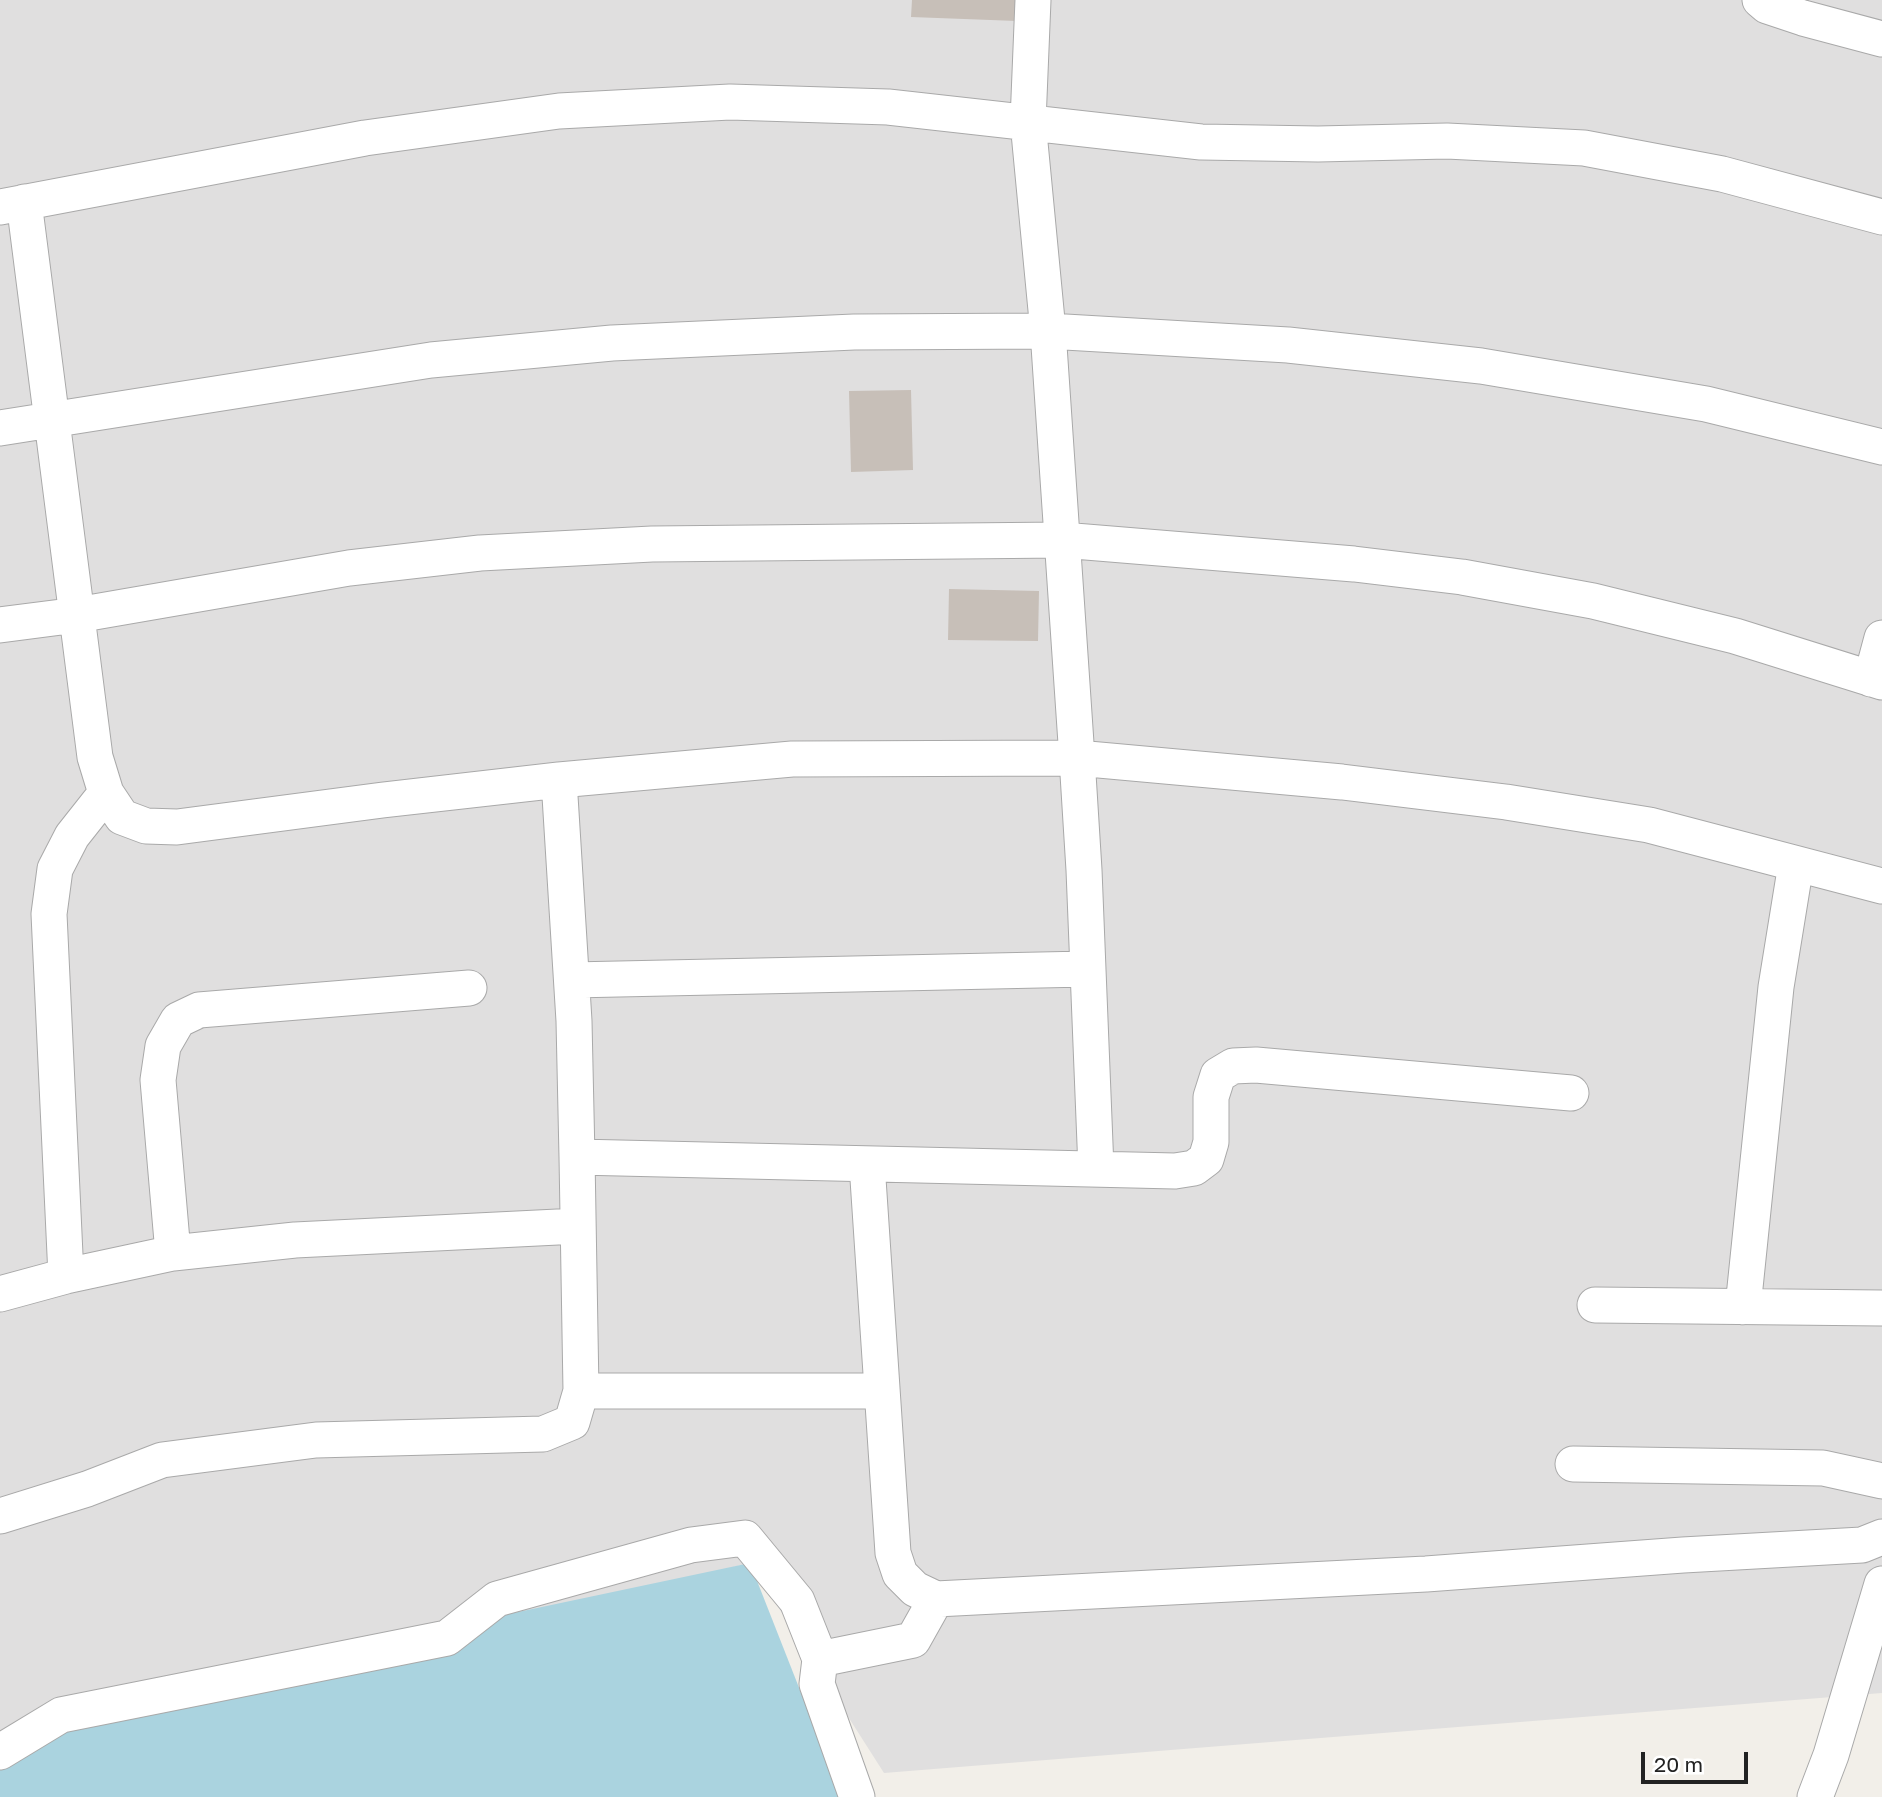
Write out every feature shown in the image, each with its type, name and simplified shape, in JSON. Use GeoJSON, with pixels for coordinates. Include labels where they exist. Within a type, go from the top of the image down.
{"type":"FeatureCollection","features":[{"type":"Feature","properties":{"kind":"street"},"geometry":{"type":"LineString","coordinates":[[1032,0],[1028,122],[1048,331],[1077,758],[1096,1169]]}},
{"type":"Feature","properties":{"kind":"street"},"geometry":{"type":"LineString","coordinates":[[1760,0],[1767,6],[1803,18],[1882,39]]}},
{"type":"Feature","properties":{"kind":"street"},"geometry":{"type":"LineString","coordinates":[[1882,217],[1723,174],[1584,148],[1447,141],[1318,144],[1201,142],[888,107],[730,103],[559,111],[365,138],[12,204],[53,419],[95,757],[106,793],[122,817],[146,826],[177,827],[559,780],[792,759],[1077,758],[1342,782],[1506,802],[1649,825],[1882,886]]}},
{"type":"Feature","properties":{"kind":"street"},"geometry":{"type":"LineString","coordinates":[[0,428],[431,360],[612,342],[854,332],[1048,331],[1288,345],[1481,366],[1706,404],[1882,447]]}},
{"type":"Feature","properties":{"kind":"street"},"geometry":{"type":"LineString","coordinates":[[0,625],[77,615],[349,568],[480,553],[652,544],[1062,540],[1354,564],[1462,577],[1593,601],[1735,636],[1876,680],[1882,638]]}},
{"type":"Feature","properties":{"kind":"street"},"geometry":{"type":"LineString","coordinates":[[0,1516],[87,1489],[162,1460],[316,1440],[543,1434],[572,1422],[581,1391],[577,1157],[572,980],[559,780]]}},
{"type":"Feature","properties":{"kind":"street"},"geometry":{"type":"LineString","coordinates":[[66,1276],[49,914],[55,869],[72,836],[106,793]]}},
{"type":"Feature","properties":{"kind":"street"},"geometry":{"type":"LineString","coordinates":[[1743,1307],[1776,987],[1796,864]]}},
{"type":"Feature","properties":{"kind":"street"},"geometry":{"type":"LineString","coordinates":[[572,980],[1087,969]]}},
{"type":"Feature","properties":{"kind":"street"},"geometry":{"type":"LineString","coordinates":[[173,1253],[158,1080],[163,1046],[177,1020],[200,1010],[469,988]]}},
{"type":"Feature","properties":{"kind":"street"},"geometry":{"type":"LineString","coordinates":[[577,1157],[1175,1171],[1194,1168],[1206,1159],[1211,1142],[1211,1097],[1219,1075],[1233,1066],[1256,1065],[1571,1093]]}},
{"type":"Feature","properties":{"kind":"street"},"geometry":{"type":"LineString","coordinates":[[867,1164],[893,1553],[900,1574],[915,1589],[936,1599],[1426,1574],[1861,1545],[1882,1538]]}},
{"type":"Feature","properties":{"kind":"street"},"geometry":{"type":"LineString","coordinates":[[0,1294],[66,1276],[173,1253],[295,1240],[578,1226]]}},
{"type":"Feature","properties":{"kind":"street"},"geometry":{"type":"LineString","coordinates":[[1595,1304],[1882,1308]]}},
{"type":"Feature","properties":{"kind":"street"},"geometry":{"type":"LineString","coordinates":[[581,1391],[881,1391]]}},
{"type":"Feature","properties":{"kind":"street"},"geometry":{"type":"LineString","coordinates":[[1573,1464],[1823,1468],[1882,1481]]}},
{"type":"Feature","properties":{"kind":"street"},"geometry":{"type":"LineString","coordinates":[[0,1752],[61,1715],[447,1638],[498,1599],[691,1545],[745,1538],[797,1601],[820,1659],[817,1684],[857,1797]]}},
{"type":"Feature","properties":{"kind":"street"},"geometry":{"type":"LineString","coordinates":[[1815,1797],[1831,1755],[1882,1584]]}},
{"type":"Feature","properties":{"kind":"street"},"geometry":{"type":"LineString","coordinates":[[820,1659],[913,1640],[936,1599]]}},
{"type":"Feature","properties":{"kind":"shaded area"},"geometry":{"type":"Polygon","coordinates":[[[0,0],[1882,0],[1882,1693],[884,1773],[750,1563],[0,1747],[0,0]]]}},
{"type":"Feature","properties":{"kind":"water"},"geometry":{"type":"Polygon","coordinates":[[[750,1563],[842,1797],[0,1797],[0,1747],[78,1705],[750,1563]]]}},
{"type":"Feature","properties":{"kind":"building"},"geometry":{"type":"Polygon","coordinates":[[[912,0],[1017,0],[1017,21],[911,17],[912,0]]]}},
{"type":"Feature","properties":{"kind":"building"},"geometry":{"type":"Polygon","coordinates":[[[911,390],[913,470],[851,472],[849,391],[911,390]]]}},
{"type":"Feature","properties":{"kind":"building"},"geometry":{"type":"Polygon","coordinates":[[[949,589],[1039,591],[1038,641],[948,640],[949,589]]]}}]}
